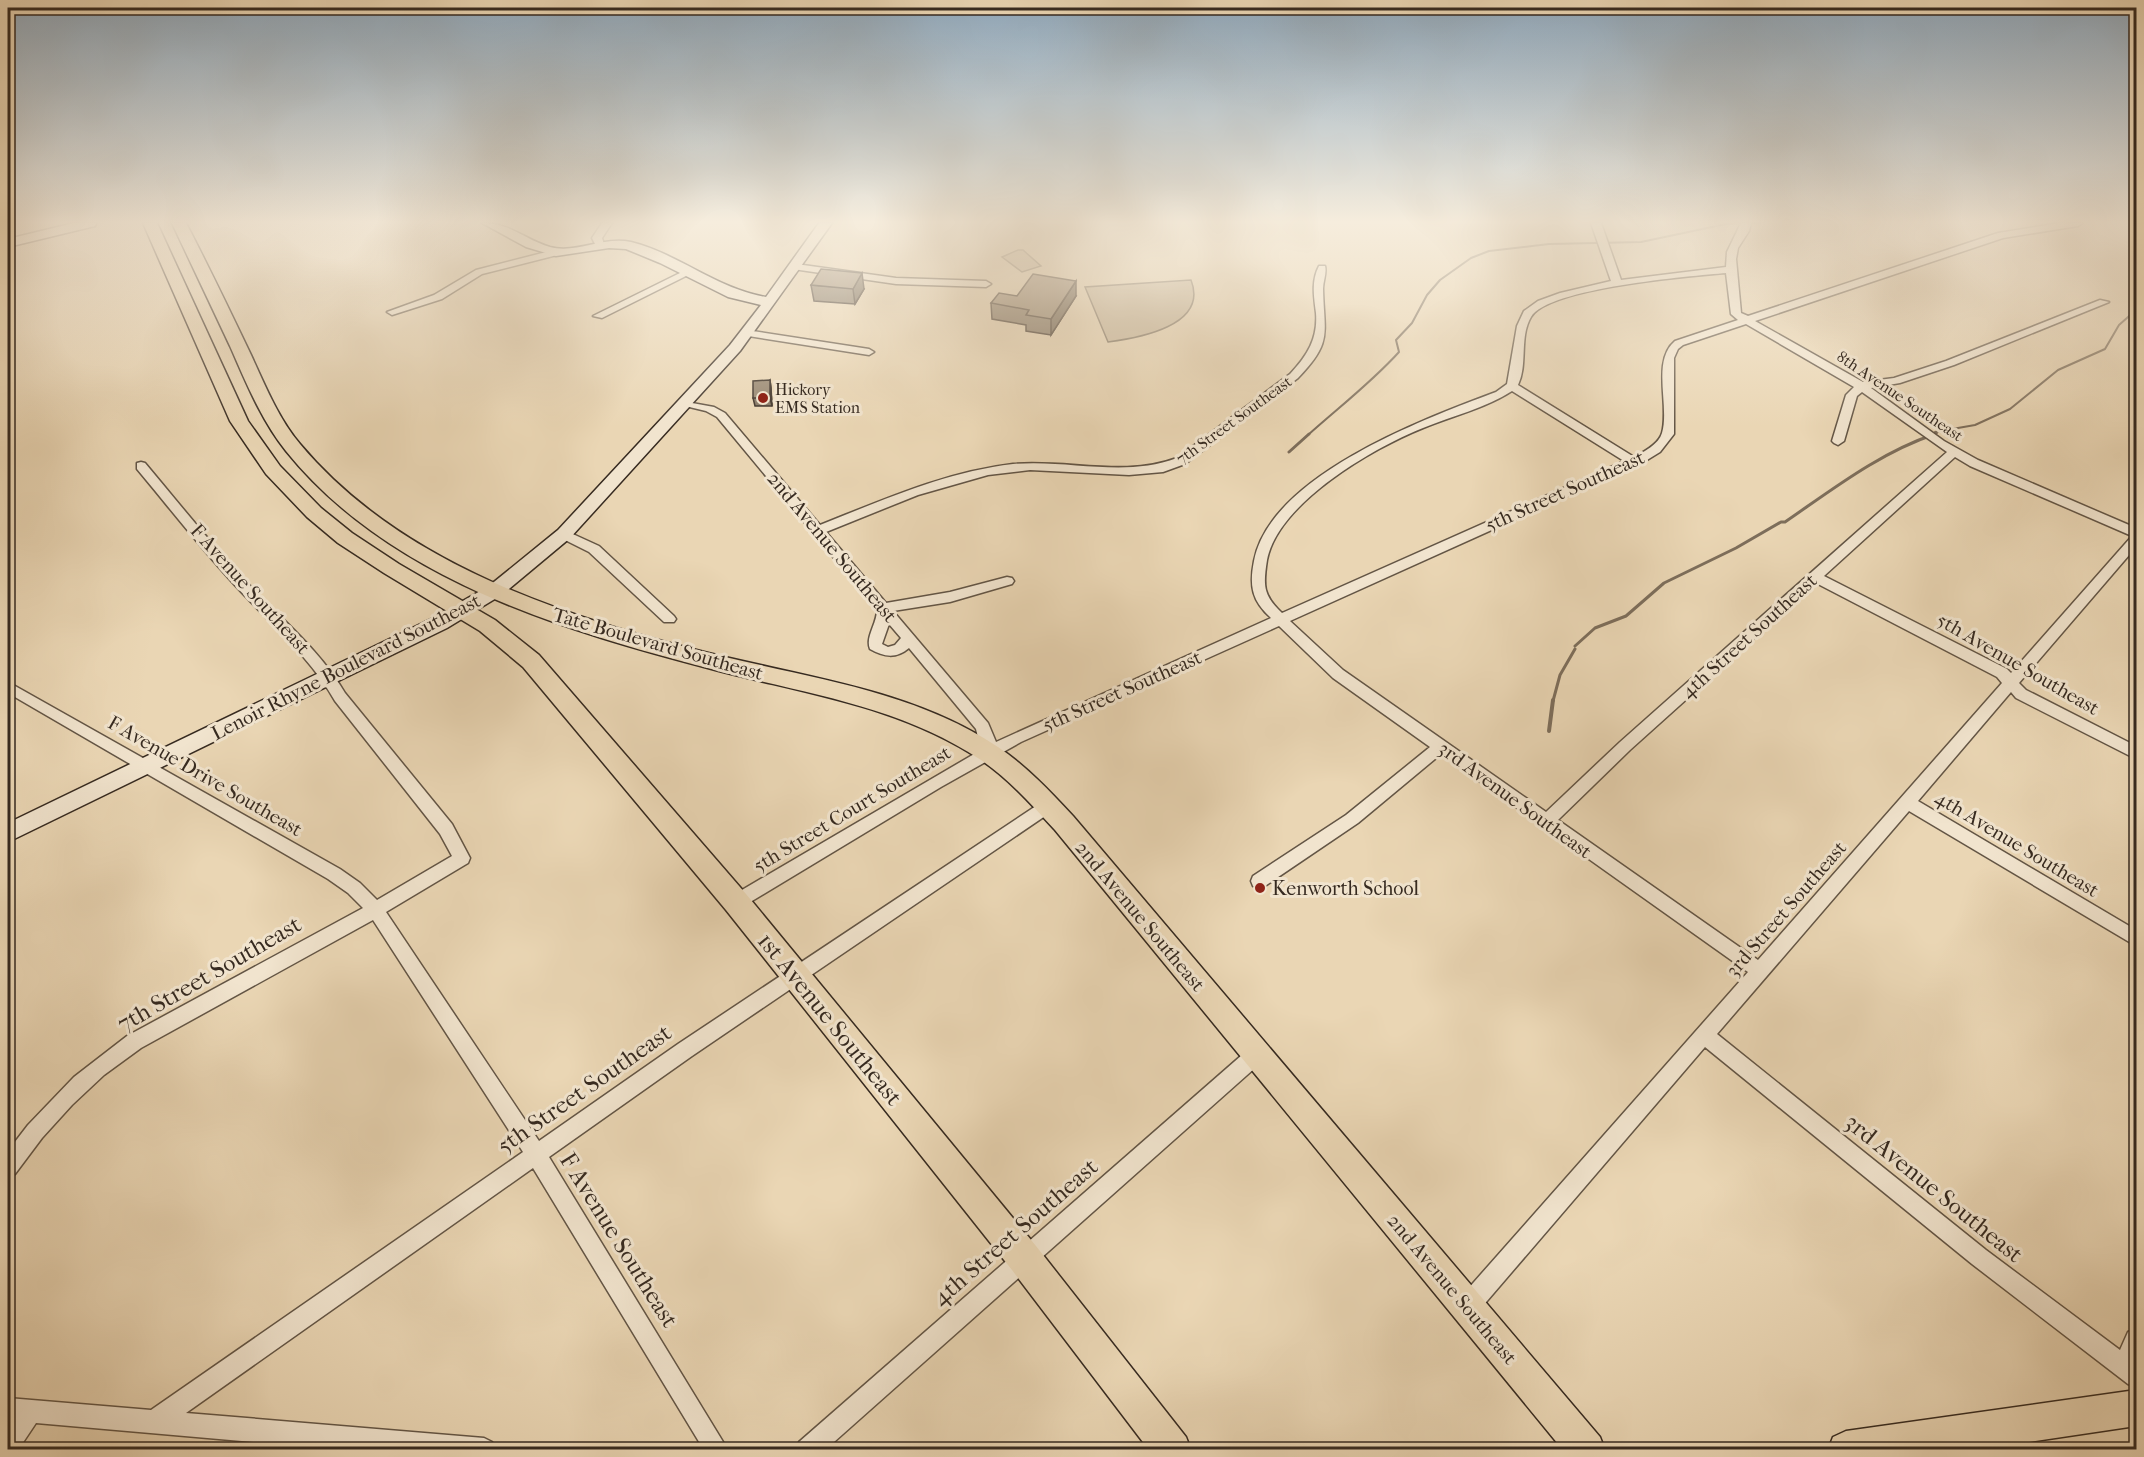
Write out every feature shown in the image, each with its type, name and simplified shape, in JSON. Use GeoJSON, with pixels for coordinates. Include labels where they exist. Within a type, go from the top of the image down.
{"type":"FeatureCollection","features":[{"type":"Feature","properties":{"kind":"main road"},"geometry":{"type":"LineString","coordinates":[[180,291],[238,421],[256,450],[280,480],[345,539],[465,610]]}},
{"type":"Feature","properties":{"kind":"main road","name":"Tate Boulevard Southeast"},"geometry":{"type":"LineString","coordinates":[[211,291],[268,411],[295,450],[337,492],[366,516],[416,549],[496,590],[546,612],[611,634],[829,689],[883,705],[943,728],[989,753]]}},
{"type":"Feature","properties":{"kind":"main road"},"geometry":{"type":"LineString","coordinates":[[728,291],[743,298],[770,302]]}},
{"type":"Feature","properties":{"kind":"main road","name":"Lenoir Rhyne Boulevard Southeast"},"geometry":{"type":"LineString","coordinates":[[8,833],[329,678],[465,610],[496,590],[564,534],[685,403],[746,333],[778,291]]}},
{"type":"Feature","properties":{"kind":"main road","name":"1st Avenue Southeast"},"geometry":{"type":"LineString","coordinates":[[465,610],[509,640],[531,661],[736,902],[1024,1258],[1173,1449]]}},
{"type":"Feature","properties":{"kind":"main road","name":"2nd Avenue Southeast"},"geometry":{"type":"LineString","coordinates":[[989,753],[1048,806],[1587,1449]]}},
{"type":"Feature","properties":{"kind":"main road"},"geometry":{"type":"LineString","coordinates":[[1846,1449],[2136,1408]]}},
{"type":"Feature","properties":{"kind":"street"},"geometry":{"type":"LineString","coordinates":[[392,312],[438,297],[448,291]]}},
{"type":"Feature","properties":{"kind":"street"},"geometry":{"type":"LineString","coordinates":[[598,316],[649,291]]}},
{"type":"Feature","properties":{"kind":"street","name":"7th Street Southeast"},"geometry":{"type":"LineString","coordinates":[[818,530],[935,486],[974,474],[1047,466],[1146,471],[1181,461],[1294,376],[1307,362],[1316,346],[1322,327],[1318,291]]}},
{"type":"Feature","properties":{"kind":"street"},"geometry":{"type":"LineString","coordinates":[[1584,291],[1564,296],[1529,311],[1524,319],[1515,380],[1512,386],[1632,461]]}},
{"type":"Feature","properties":{"kind":"street","name":"8th Avenue Southeast"},"geometry":{"type":"LineString","coordinates":[[1734,291],[1736,314],[1861,386],[1954,452],[1974,463],[2136,533]]}},
{"type":"Feature","properties":{"kind":"street","name":"5th Street Southeast"},"geometry":{"type":"LineString","coordinates":[[989,753],[1016,738],[1656,449],[1668,434],[1669,358],[1673,348],[1680,343],[1834,291]]}},
{"type":"Feature","properties":{"kind":"street"},"geometry":{"type":"LineString","coordinates":[[1838,441],[1852,395],[1861,386],[1896,381],[1950,363],[2104,302]]}},
{"type":"Feature","properties":{"kind":"street"},"geometry":{"type":"LineString","coordinates":[[746,333],[869,351]]}},
{"type":"Feature","properties":{"kind":"street","name":"3rd Avenue Southeast"},"geometry":{"type":"LineString","coordinates":[[1512,386],[1500,394],[1417,426],[1382,443],[1338,470],[1297,501],[1273,530],[1259,567],[1259,595],[1265,605],[1338,674],[1760,971]]}},
{"type":"Feature","properties":{"kind":"street","name":"2nd Avenue Southeast"},"geometry":{"type":"LineString","coordinates":[[685,403],[710,409],[721,416],[983,727],[989,753]]}},
{"type":"Feature","properties":{"kind":"street","name":"4th Street Southeast"},"geometry":{"type":"LineString","coordinates":[[1546,822],[1625,746],[1954,452]]}},
{"type":"Feature","properties":{"kind":"street","name":"F Avenue Southeast"},"geometry":{"type":"LineString","coordinates":[[141,466],[174,502],[237,580],[329,678],[340,697],[446,829],[462,858]]}},
{"type":"Feature","properties":{"kind":"street"},"geometry":{"type":"LineString","coordinates":[[564,534],[594,549],[669,618]]}},
{"type":"Feature","properties":{"kind":"street","name":"3rd Street Southeast"},"geometry":{"type":"LineString","coordinates":[[1467,1307],[2136,539]]}},
{"type":"Feature","properties":{"kind":"street","name":"5th Avenue Southeast"},"geometry":{"type":"LineString","coordinates":[[1815,577],[2002,673],[2021,694],[2136,753]]}},
{"type":"Feature","properties":{"kind":"street"},"geometry":{"type":"LineString","coordinates":[[908,638],[906,644],[900,649],[886,652],[875,646],[876,636],[885,619],[884,608],[950,597],[1007,581]]}},
{"type":"Feature","properties":{"kind":"street","name":"F Avenue Drive Southeast"},"geometry":{"type":"LineString","coordinates":[[8,687],[147,766],[196,797],[334,874],[354,888],[375,909]]}},
{"type":"Feature","properties":{"kind":"street"},"geometry":{"type":"LineString","coordinates":[[1259,881],[1352,819],[1441,746]]}},
{"type":"Feature","properties":{"kind":"street","name":"5th Street Court Southeast"},"geometry":{"type":"LineString","coordinates":[[736,902],[989,753]]}},
{"type":"Feature","properties":{"kind":"street","name":"4th Avenue Southeast"},"geometry":{"type":"LineString","coordinates":[[1907,802],[2136,939]]}},
{"type":"Feature","properties":{"kind":"street","name":"5th Street Southeast"},"geometry":{"type":"LineString","coordinates":[[155,1421],[535,1154],[795,975],[1048,806]]}},
{"type":"Feature","properties":{"kind":"street","name":"7th Street Southeast"},"geometry":{"type":"LineString","coordinates":[[8,1167],[55,1108],[108,1059],[143,1037],[375,909],[462,858]]}},
{"type":"Feature","properties":{"kind":"street","name":"F Avenue Southeast"},"geometry":{"type":"LineString","coordinates":[[375,909],[535,1154],[717,1449]]}},
{"type":"Feature","properties":{"kind":"street","name":"3rd Avenue Southeast"},"geometry":{"type":"LineString","coordinates":[[1704,1035],[1979,1257],[2130,1372]]}},
{"type":"Feature","properties":{"kind":"street","name":"4th Street Southeast"},"geometry":{"type":"LineString","coordinates":[[807,1449],[1257,1054]]}},
{"type":"Feature","properties":{"kind":"street"},"geometry":{"type":"LineString","coordinates":[[2130,1372],[2136,1340]]}},
{"type":"Feature","properties":{"kind":"street"},"geometry":{"type":"LineString","coordinates":[[8,1444],[19,1410],[484,1449]]}},
{"type":"Feature","properties":{"kind":"shaded area"},"geometry":{"type":"Polygon","coordinates":[[[1087,291],[1193,291],[1190,309],[1181,319],[1168,327],[1136,337],[1108,342],[1087,291]]]}},
{"type":"Feature","properties":{"kind":"building"},"geometry":{"type":"Polygon","coordinates":[[[1021,291],[1069,291],[1051,319],[1026,315],[1029,310],[991,303],[999,293],[1017,296],[1021,291]]]}},
{"type":"Feature","properties":{"kind":"building"},"geometry":{"type":"Polygon","coordinates":[[[770,380],[770,398],[753,398],[753,381],[770,380]]]}},
{"type":"Feature","properties":{"kind":"waterway"},"geometry":{"type":"LineString","coordinates":[[1308,435],[1399,352],[1396,340],[1412,323],[1430,291]]}},
{"type":"Feature","properties":{"kind":"waterway"},"geometry":{"type":"LineString","coordinates":[[1930,435],[1937,433],[1935,432],[1975,425],[2010,409],[2058,370],[2105,349],[2119,325],[2136,310]]}},
{"type":"Feature","properties":{"kind":"waterway"},"geometry":{"type":"LineString","coordinates":[[1289,452],[1309,434]]}},
{"type":"Feature","properties":{"kind":"waterway"},"geometry":{"type":"LineString","coordinates":[[1575,646],[1595,628],[1626,616],[1664,583],[1736,548],[1781,522],[1785,522],[1876,461],[1935,434]]}},
{"type":"Feature","properties":{"kind":"waterway"},"geometry":{"type":"LineString","coordinates":[[1553,701],[1560,675],[1575,649]]}},
{"type":"Feature","properties":{"kind":"waterway"},"geometry":{"type":"LineString","coordinates":[[1549,731],[1553,700]]}},
{"type":"Feature","properties":{"kind":"place","name":"Hickory EMS Station"},"geometry":{"type":"Point","coordinates":[763,398]}},
{"type":"Feature","properties":{"kind":"place","name":"Kenworth School"},"geometry":{"type":"Point","coordinates":[1260,888]}}]}
